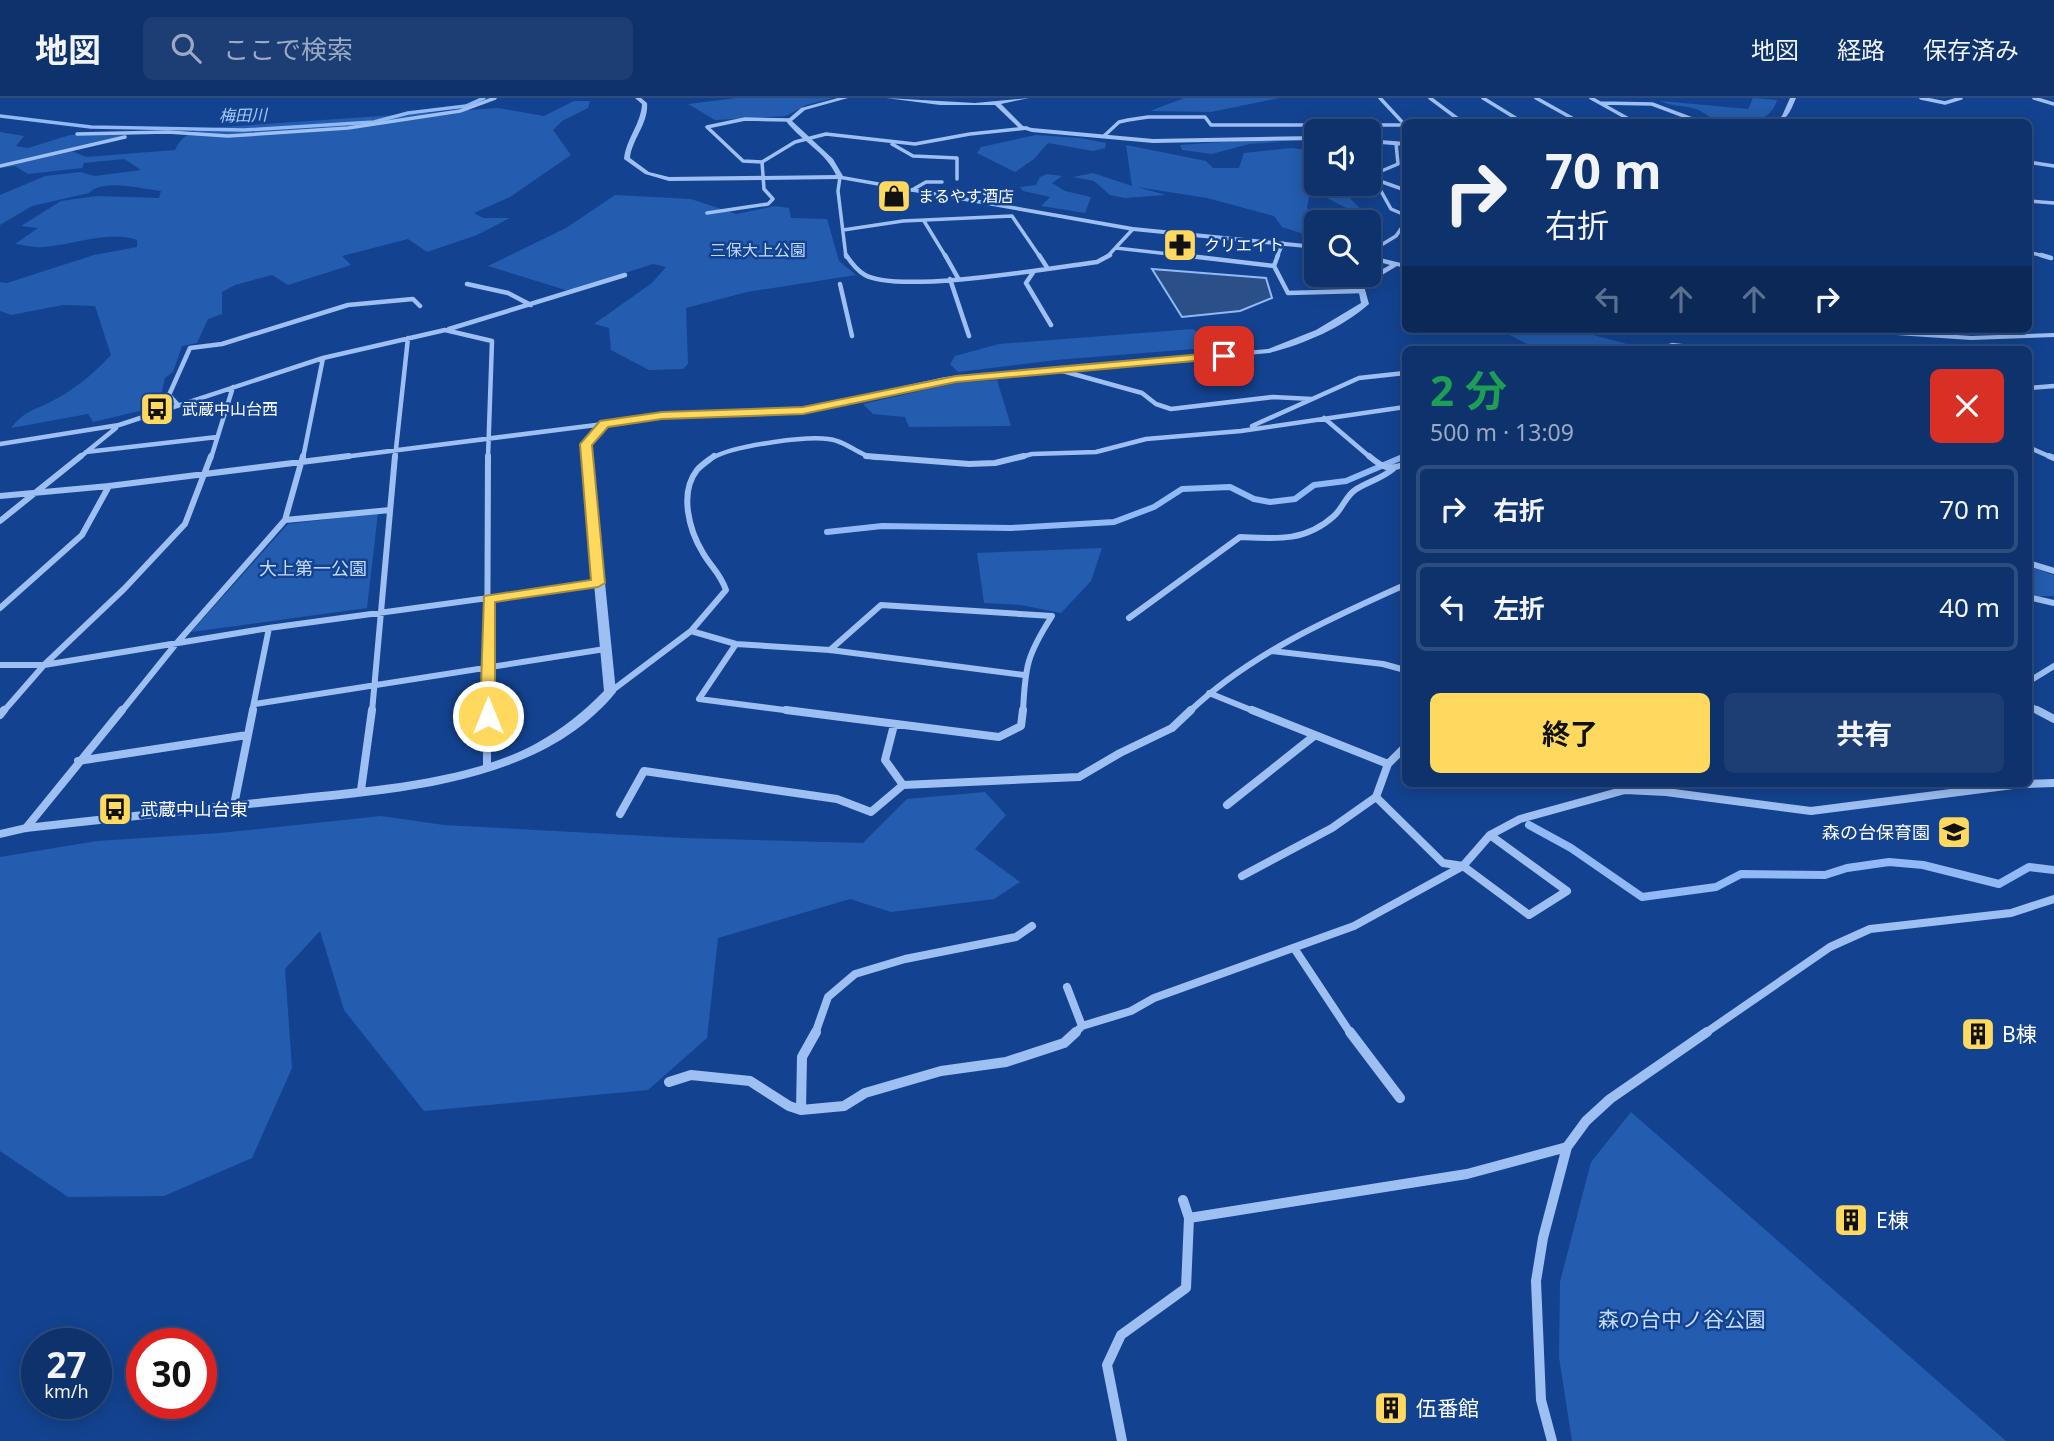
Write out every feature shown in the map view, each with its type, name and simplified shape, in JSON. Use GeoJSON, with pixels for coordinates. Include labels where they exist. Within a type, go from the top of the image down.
{"type":"FeatureCollection","features":[{"type":"Feature","properties":{"kind":"street"},"geometry":{"type":"LineString","coordinates":[[77,134],[175,133],[228,136],[348,128],[460,111],[495,98]]}},
{"type":"Feature","properties":{"kind":"street"},"geometry":{"type":"LineString","coordinates":[[638,98],[645,104],[646,112],[629,146],[627,159],[647,173],[685,180],[783,176],[840,177],[1133,229],[1304,246]]}},
{"type":"Feature","properties":{"kind":"street"},"geometry":{"type":"LineString","coordinates":[[845,98],[811,106],[790,120],[745,119],[707,127],[743,161],[762,162],[795,142],[826,134],[888,142],[931,143],[970,134],[1027,128]]}},
{"type":"Feature","properties":{"kind":"street"},"geometry":{"type":"LineString","coordinates":[[889,98],[924,100],[947,105],[997,104],[1026,98]]}},
{"type":"Feature","properties":{"kind":"street"},"geometry":{"type":"LineString","coordinates":[[1380,98],[1402,122]]}},
{"type":"Feature","properties":{"kind":"street"},"geometry":{"type":"LineString","coordinates":[[1430,98],[1458,119]]}},
{"type":"Feature","properties":{"kind":"street"},"geometry":{"type":"LineString","coordinates":[[1483,98],[1517,119]]}},
{"type":"Feature","properties":{"kind":"street"},"geometry":{"type":"LineString","coordinates":[[1536,98],[1574,119]]}},
{"type":"Feature","properties":{"kind":"street"},"geometry":{"type":"LineString","coordinates":[[1591,98],[1629,119]]}},
{"type":"Feature","properties":{"kind":"street"},"geometry":{"type":"LineString","coordinates":[[1781,119],[1793,98]]}},
{"type":"Feature","properties":{"kind":"street"},"geometry":{"type":"LineString","coordinates":[[1922,98],[1945,103],[1961,98]]}},
{"type":"Feature","properties":{"kind":"street"},"geometry":{"type":"LineString","coordinates":[[2034,98],[2054,104]]}},
{"type":"Feature","properties":{"kind":"street"},"geometry":{"type":"LineString","coordinates":[[1600,103],[1638,101],[1672,108],[1694,119]]}},
{"type":"Feature","properties":{"kind":"street"},"geometry":{"type":"LineString","coordinates":[[997,104],[1021,127],[1027,128],[1153,141],[1304,138]]}},
{"type":"Feature","properties":{"kind":"street"},"geometry":{"type":"LineString","coordinates":[[1104,136],[1119,122],[1148,117],[1205,117],[1211,125],[1402,125]]}},
{"type":"Feature","properties":{"kind":"street"},"geometry":{"type":"LineString","coordinates":[[790,120],[795,131],[837,166],[846,257],[865,275],[906,282],[1034,271],[1097,262],[1109,256],[1133,229]]}},
{"type":"Feature","properties":{"kind":"street"},"geometry":{"type":"LineString","coordinates":[[0,166],[71,152],[110,140],[175,133]]}},
{"type":"Feature","properties":{"kind":"street"},"geometry":{"type":"LineString","coordinates":[[888,142],[913,156],[957,158],[957,178]]}},
{"type":"Feature","properties":{"kind":"street"},"geometry":{"type":"LineString","coordinates":[[1381,142],[1402,144]]}},
{"type":"Feature","properties":{"kind":"street"},"geometry":{"type":"LineString","coordinates":[[1396,143],[1398,164]]}},
{"type":"Feature","properties":{"kind":"street"},"geometry":{"type":"LineString","coordinates":[[707,213],[768,204],[774,199],[764,188],[762,162]]}},
{"type":"Feature","properties":{"kind":"street"},"geometry":{"type":"LineString","coordinates":[[2032,163],[2054,166]]}},
{"type":"Feature","properties":{"kind":"street"},"geometry":{"type":"LineString","coordinates":[[1381,171],[1398,164],[1402,166]]}},
{"type":"Feature","properties":{"kind":"street"},"geometry":{"type":"LineString","coordinates":[[1381,181],[1402,189]]}},
{"type":"Feature","properties":{"kind":"street"},"geometry":{"type":"LineString","coordinates":[[912,190],[926,182],[942,182]]}},
{"type":"Feature","properties":{"kind":"street"},"geometry":{"type":"LineString","coordinates":[[1381,191],[1391,209],[1402,214]]}},
{"type":"Feature","properties":{"kind":"street"},"geometry":{"type":"LineString","coordinates":[[2032,201],[2054,203]]}},
{"type":"Feature","properties":{"kind":"street"},"geometry":{"type":"LineString","coordinates":[[843,230],[903,221],[1012,216],[1048,269]]}},
{"type":"Feature","properties":{"kind":"street"},"geometry":{"type":"LineString","coordinates":[[924,221],[958,278]]}},
{"type":"Feature","properties":{"kind":"street"},"geometry":{"type":"LineString","coordinates":[[1381,246],[1396,236],[1402,227]]}},
{"type":"Feature","properties":{"kind":"street"},"geometry":{"type":"LineString","coordinates":[[1283,243],[1274,267],[1288,293],[1361,290]]}},
{"type":"Feature","properties":{"kind":"street"},"geometry":{"type":"LineString","coordinates":[[1116,248],[1274,267]]}},
{"type":"Feature","properties":{"kind":"street"},"geometry":{"type":"LineString","coordinates":[[2032,253],[2051,258]]}},
{"type":"Feature","properties":{"kind":"street"},"geometry":{"type":"LineString","coordinates":[[1381,259],[1401,265]]}},
{"type":"Feature","properties":{"kind":"street"},"geometry":{"type":"LineString","coordinates":[[0,496],[109,486],[662,415],[803,411],[945,380],[1269,351],[1301,340],[1350,315],[1365,304],[1360,285],[1365,280],[1401,265]]}},
{"type":"Feature","properties":{"kind":"street"},"geometry":{"type":"LineString","coordinates":[[1034,271],[1026,283],[1051,325]]}},
{"type":"Feature","properties":{"kind":"street"},"geometry":{"type":"LineString","coordinates":[[1,445],[119,425],[323,358],[445,330],[531,306],[625,275]]}},
{"type":"Feature","properties":{"kind":"street"},"geometry":{"type":"LineString","coordinates":[[950,279],[969,337]]}},
{"type":"Feature","properties":{"kind":"street"},"geometry":{"type":"LineString","coordinates":[[467,284],[508,293],[531,306]]}},
{"type":"Feature","properties":{"kind":"street"},"geometry":{"type":"LineString","coordinates":[[840,284],[852,336]]}},
{"type":"Feature","properties":{"kind":"street"},"geometry":{"type":"LineString","coordinates":[[178,405],[169,395],[173,377],[180,370],[190,348],[222,344],[348,305],[413,299],[420,306]]}},
{"type":"Feature","properties":{"kind":"street"},"geometry":{"type":"LineString","coordinates":[[445,330],[492,341],[488,438],[487,765]]}},
{"type":"Feature","properties":{"kind":"street"},"geometry":{"type":"LineString","coordinates":[[1897,333],[1970,338],[2054,335]]}},
{"type":"Feature","properties":{"kind":"street"},"geometry":{"type":"LineString","coordinates":[[361,790],[408,338]]}},
{"type":"Feature","properties":{"kind":"street"},"geometry":{"type":"LineString","coordinates":[[26,828],[175,645],[285,520],[303,462],[323,358]]}},
{"type":"Feature","properties":{"kind":"street"},"geometry":{"type":"LineString","coordinates":[[1054,369],[1074,372],[1142,393],[1156,404],[1171,409],[1273,397],[1312,399]]}},
{"type":"Feature","properties":{"kind":"street"},"geometry":{"type":"LineString","coordinates":[[1241,430],[1359,378],[1402,373]]}},
{"type":"Feature","properties":{"kind":"street"},"geometry":{"type":"LineString","coordinates":[[2032,388],[2054,386]]}},
{"type":"Feature","properties":{"kind":"street"},"geometry":{"type":"LineString","coordinates":[[0,715],[44,665],[124,589],[185,524],[206,472],[233,387]]}},
{"type":"Feature","properties":{"kind":"street"},"geometry":{"type":"LineString","coordinates":[[0,834],[26,828],[452,777],[521,754],[580,724],[610,692],[691,631],[726,590],[720,574],[704,555],[693,534],[687,505],[689,488],[697,470],[714,456],[770,442],[835,440],[868,457],[987,463],[1032,454],[1096,452],[1146,439],[1241,430],[1402,407]]}},
{"type":"Feature","properties":{"kind":"street"},"geometry":{"type":"LineString","coordinates":[[1324,418],[1382,467],[1394,469]]}},
{"type":"Feature","properties":{"kind":"street"},"geometry":{"type":"LineString","coordinates":[[604,424],[586,444],[610,692]]}},
{"type":"Feature","properties":{"kind":"street"},"geometry":{"type":"LineString","coordinates":[[0,521],[119,425]]}},
{"type":"Feature","properties":{"kind":"street"},"geometry":{"type":"LineString","coordinates":[[85,453],[217,437]]}},
{"type":"Feature","properties":{"kind":"street"},"geometry":{"type":"LineString","coordinates":[[2032,449],[2054,458]]}},
{"type":"Feature","properties":{"kind":"street"},"geometry":{"type":"LineString","coordinates":[[1129,618],[1240,537],[1284,540],[1323,525],[1337,513],[1353,491],[1381,480],[1402,465]]}},
{"type":"Feature","properties":{"kind":"street"},"geometry":{"type":"LineString","coordinates":[[0,608],[82,535],[109,486]]}},
{"type":"Feature","properties":{"kind":"street"},"geometry":{"type":"LineString","coordinates":[[285,520],[390,510]]}},
{"type":"Feature","properties":{"kind":"street"},"geometry":{"type":"LineString","coordinates":[[2032,564],[2054,571]]}},
{"type":"Feature","properties":{"kind":"street"},"geometry":{"type":"LineString","coordinates":[[0,665],[44,665],[269,628],[598,583]]}},
{"type":"Feature","properties":{"kind":"street"},"geometry":{"type":"LineString","coordinates":[[620,814],[644,771],[837,799],[872,812],[903,785],[1079,777],[1120,753],[1172,728],[1209,693],[1271,651],[1337,615],[1402,586]]}},
{"type":"Feature","properties":{"kind":"street"},"geometry":{"type":"LineString","coordinates":[[2032,598],[2054,603]]}},
{"type":"Feature","properties":{"kind":"street"},"geometry":{"type":"LineString","coordinates":[[736,645],[699,699],[999,737],[1021,726],[1028,656],[1052,616],[881,605],[830,650]]}},
{"type":"Feature","properties":{"kind":"street"},"geometry":{"type":"LineString","coordinates":[[234,805],[269,628]]}},
{"type":"Feature","properties":{"kind":"street"},"geometry":{"type":"LineString","coordinates":[[691,631],[736,645],[830,650],[1024,675]]}},
{"type":"Feature","properties":{"kind":"street"},"geometry":{"type":"LineString","coordinates":[[255,704],[605,649]]}},
{"type":"Feature","properties":{"kind":"street"},"geometry":{"type":"LineString","coordinates":[[1271,651],[1383,664],[1402,669]]}},
{"type":"Feature","properties":{"kind":"street"},"geometry":{"type":"LineString","coordinates":[[2032,680],[2054,666]]}},
{"type":"Feature","properties":{"kind":"street"},"geometry":{"type":"LineString","coordinates":[[1209,693],[1388,764]]}},
{"type":"Feature","properties":{"kind":"street"},"geometry":{"type":"LineString","coordinates":[[2032,707],[2054,719]]}},
{"type":"Feature","properties":{"kind":"street"},"geometry":{"type":"LineString","coordinates":[[894,725],[885,760],[903,785]]}},
{"type":"Feature","properties":{"kind":"street"},"geometry":{"type":"LineString","coordinates":[[78,761],[247,735]]}},
{"type":"Feature","properties":{"kind":"street"},"geometry":{"type":"LineString","coordinates":[[1227,806],[1314,736]]}},
{"type":"Feature","properties":{"kind":"street"},"geometry":{"type":"LineString","coordinates":[[1242,876],[1332,828],[1376,797],[1388,764],[1402,750]]}},
{"type":"Feature","properties":{"kind":"street"},"geometry":{"type":"LineString","coordinates":[[2032,783],[2054,783]]}},
{"type":"Feature","properties":{"kind":"street"},"geometry":{"type":"LineString","coordinates":[[669,1082],[691,1075],[750,1081],[789,1107],[801,1110],[844,1106],[865,1093],[940,1071],[1006,1062],[1064,1043],[1082,1026],[1131,1011],[1154,998],[1354,926],[1463,866],[1490,835],[1520,819],[1625,790],[1665,788],[1811,811],[1983,787]]}},
{"type":"Feature","properties":{"kind":"street"},"geometry":{"type":"LineString","coordinates":[[1376,797],[1443,863],[1463,866],[1528,915],[1567,891],[1490,835]]}},
{"type":"Feature","properties":{"kind":"street"},"geometry":{"type":"LineString","coordinates":[[1552,1441],[1541,1400],[1536,1281],[1549,1207],[1567,1147],[1586,1121],[1610,1099],[1830,947],[1870,929],[2011,913],[2054,899]]}},
{"type":"Feature","properties":{"kind":"street"},"geometry":{"type":"LineString","coordinates":[[801,1110],[802,1057],[821,1022],[828,997],[855,974],[905,959],[1016,937],[1032,926]]}},
{"type":"Feature","properties":{"kind":"street"},"geometry":{"type":"LineString","coordinates":[[1294,948],[1361,1048],[1400,1098]]}},
{"type":"Feature","properties":{"kind":"street"},"geometry":{"type":"LineString","coordinates":[[1067,987],[1082,1026]]}},
{"type":"Feature","properties":{"kind":"street"},"geometry":{"type":"LineString","coordinates":[[1189,1218],[1467,1174],[1567,1147]]}},
{"type":"Feature","properties":{"kind":"street"},"geometry":{"type":"LineString","coordinates":[[1122,1441],[1107,1365],[1121,1335],[1186,1288],[1189,1218],[1184,1200]]}},
{"type":"Feature","properties":{"kind":"green space"},"geometry":{"type":"Polygon","coordinates":[[[736,98],[833,98],[806,105],[786,116],[715,120],[688,104],[736,98]]]}},
{"type":"Feature","properties":{"kind":"green space"},"geometry":{"type":"Polygon","coordinates":[[[1184,98],[1279,98],[1211,112],[1150,111],[1184,98]]]}},
{"type":"Feature","properties":{"kind":"green space"},"geometry":{"type":"Polygon","coordinates":[[[1753,98],[1777,100],[1769,114],[1760,119],[1714,119],[1696,109],[1660,101],[1748,109],[1753,98]]]}},
{"type":"Feature","properties":{"kind":"green space"},"geometry":{"type":"Polygon","coordinates":[[[574,101],[590,101],[588,108],[562,121],[553,130],[571,155],[510,197],[474,213],[483,218],[510,218],[477,235],[427,252],[408,239],[342,256],[351,265],[288,285],[272,275],[235,285],[222,292],[222,314],[208,319],[197,343],[182,346],[173,372],[165,378],[161,396],[165,405],[93,422],[88,414],[11,428],[27,413],[79,385],[111,355],[95,306],[63,305],[11,315],[0,311],[0,282],[7,283],[94,255],[137,247],[137,240],[126,237],[90,239],[43,247],[15,244],[38,228],[21,226],[61,201],[97,196],[159,198],[161,191],[103,186],[89,193],[32,206],[0,225],[0,195],[45,176],[80,172],[95,176],[141,170],[124,159],[84,163],[82,168],[28,174],[15,166],[0,168],[0,132],[24,136],[16,146],[28,148],[70,135],[130,134],[72,151],[86,157],[175,150],[189,134],[208,128],[498,108],[544,116],[574,101]]]}},
{"type":"Feature","properties":{"kind":"green space"},"geometry":{"type":"Polygon","coordinates":[[[1036,135],[1106,143],[1105,148],[1093,151],[1048,143],[1034,159],[1015,172],[977,153],[981,147],[1036,135]]]}},
{"type":"Feature","properties":{"kind":"green space"},"geometry":{"type":"Polygon","coordinates":[[[1250,140],[1282,142],[1249,144],[1212,154],[1182,150],[1180,145],[1250,140]]]}},
{"type":"Feature","properties":{"kind":"green space"},"geometry":{"type":"Polygon","coordinates":[[[1126,145],[1206,161],[1213,168],[1239,168],[1244,153],[1291,148],[1304,150],[1304,196],[1312,196],[1309,197],[1307,208],[1309,210],[1304,210],[1304,234],[1282,227],[1274,216],[1207,198],[1137,187],[1166,195],[1125,198],[1110,195],[1094,181],[1073,177],[1093,173],[1132,186],[1126,145]]]}},
{"type":"Feature","properties":{"kind":"green space"},"geometry":{"type":"Polygon","coordinates":[[[1047,174],[1062,176],[1052,183],[1065,191],[1091,197],[1085,213],[1041,206],[1050,197],[1023,191],[1020,187],[1036,185],[1040,177],[1047,174]]]}},
{"type":"Feature","properties":{"kind":"green space","name":"三保大上公園"},"geometry":{"type":"Polygon","coordinates":[[[615,195],[691,199],[736,214],[775,206],[789,208],[791,218],[827,219],[839,261],[856,275],[747,292],[686,308],[688,364],[683,369],[649,370],[611,350],[609,328],[594,324],[652,283],[666,267],[653,264],[569,291],[488,266],[566,228],[615,195]]]}},
{"type":"Feature","properties":{"kind":"green space"},"geometry":{"type":"Polygon","coordinates":[[[1323,196],[1349,196],[1361,210],[1350,210],[1323,196]]]}},
{"type":"Feature","properties":{"kind":"green space"},"geometry":{"type":"Polygon","coordinates":[[[1193,329],[1218,347],[1056,360],[958,372],[950,364],[955,356],[999,344],[1193,329]]]}},
{"type":"Feature","properties":{"kind":"green space"},"geometry":{"type":"Polygon","coordinates":[[[1585,333],[1635,346],[1530,346],[1508,334],[1585,333]]]}},
{"type":"Feature","properties":{"kind":"green space"},"geometry":{"type":"Polygon","coordinates":[[[997,380],[1011,426],[909,427],[905,417],[873,414],[863,404],[956,383],[997,380]]]}},
{"type":"Feature","properties":{"kind":"green space","name":"大上第一公園"},"geometry":{"type":"Polygon","coordinates":[[[378,513],[367,608],[191,632],[288,524],[378,513]]]}},
{"type":"Feature","properties":{"kind":"green space"},"geometry":{"type":"Polygon","coordinates":[[[1102,548],[1091,581],[1061,613],[1021,605],[984,603],[977,553],[1102,548]]]}},
{"type":"Feature","properties":{"kind":"green space"},"geometry":{"type":"Polygon","coordinates":[[[2032,567],[2054,575],[2054,596],[2032,594],[2032,567]]]}},
{"type":"Feature","properties":{"kind":"green space"},"geometry":{"type":"Polygon","coordinates":[[[985,792],[1006,815],[975,849],[1020,882],[994,899],[891,912],[850,899],[718,938],[707,1038],[648,1090],[424,1111],[344,1010],[320,931],[285,969],[292,1068],[252,1158],[164,1196],[68,1197],[0,1151],[0,857],[97,841],[220,833],[381,816],[444,825],[684,838],[863,843],[907,799],[985,792]]]}},
{"type":"Feature","properties":{"kind":"green space","name":"森の台中ノ谷公園"},"geometry":{"type":"Polygon","coordinates":[[[1631,1112],[2006,1441],[1572,1441],[1559,1357],[1560,1282],[1591,1162],[1631,1112]]]}},
{"type":"Feature","properties":{"kind":"shaded area"},"geometry":{"type":"Polygon","coordinates":[[[1152,269],[1266,278],[1272,298],[1240,311],[1182,317],[1152,269]]]}},
{"type":"Feature","properties":{"kind":"waterway","name":"梅田川"},"geometry":{"type":"LineString","coordinates":[[0,116],[91,127],[244,130],[374,122],[408,113],[466,106],[484,98]]}},
{"type":"Feature","properties":{"kind":"waterway"},"geometry":{"type":"LineString","coordinates":[[1669,346],[1681,346]]}},
{"type":"Feature","properties":{"kind":"waterway"},"geometry":{"type":"LineString","coordinates":[[827,532],[882,526],[1011,528],[1114,522],[1154,507],[1182,489],[1230,487],[1254,499],[1270,502],[1295,499],[1314,485],[1346,481],[1402,457]]}},
{"type":"Feature","properties":{"kind":"waterway"},"geometry":{"type":"LineString","coordinates":[[1529,825],[1571,848],[1642,897],[1716,887],[1741,874],[1825,875],[1847,868],[1889,862],[1923,865],[1999,884],[2029,867],[2054,870]]}},
{"type":"Feature","properties":{"kind":"place","name":"まるやす酒店"},"geometry":{"type":"Point","coordinates":[894,196]}},
{"type":"Feature","properties":{"kind":"place","name":"クリエイト"},"geometry":{"type":"Point","coordinates":[1180,245]}},
{"type":"Feature","properties":{"kind":"place","name":"武蔵中山台西"},"geometry":{"type":"Point","coordinates":[157,409]}},
{"type":"Feature","properties":{"kind":"place","name":"武蔵中山台東"},"geometry":{"type":"Point","coordinates":[115,809]}},
{"type":"Feature","properties":{"kind":"place","name":"森の台保育園"},"geometry":{"type":"Point","coordinates":[1954,832]}},
{"type":"Feature","properties":{"kind":"place","name":"B棟"},"geometry":{"type":"Point","coordinates":[1978,1034]}},
{"type":"Feature","properties":{"kind":"place","name":"E棟"},"geometry":{"type":"Point","coordinates":[1851,1220]}},
{"type":"Feature","properties":{"kind":"place","name":"伍番館"},"geometry":{"type":"Point","coordinates":[1391,1408]}},
{"type":"Feature","properties":{"kind":"route"},"geometry":{"type":"LineString","coordinates":[[488,716],[488,599],[598,583],[586,444],[604,424],[662,415],[803,411],[945,380],[1224,356]]}}]}
